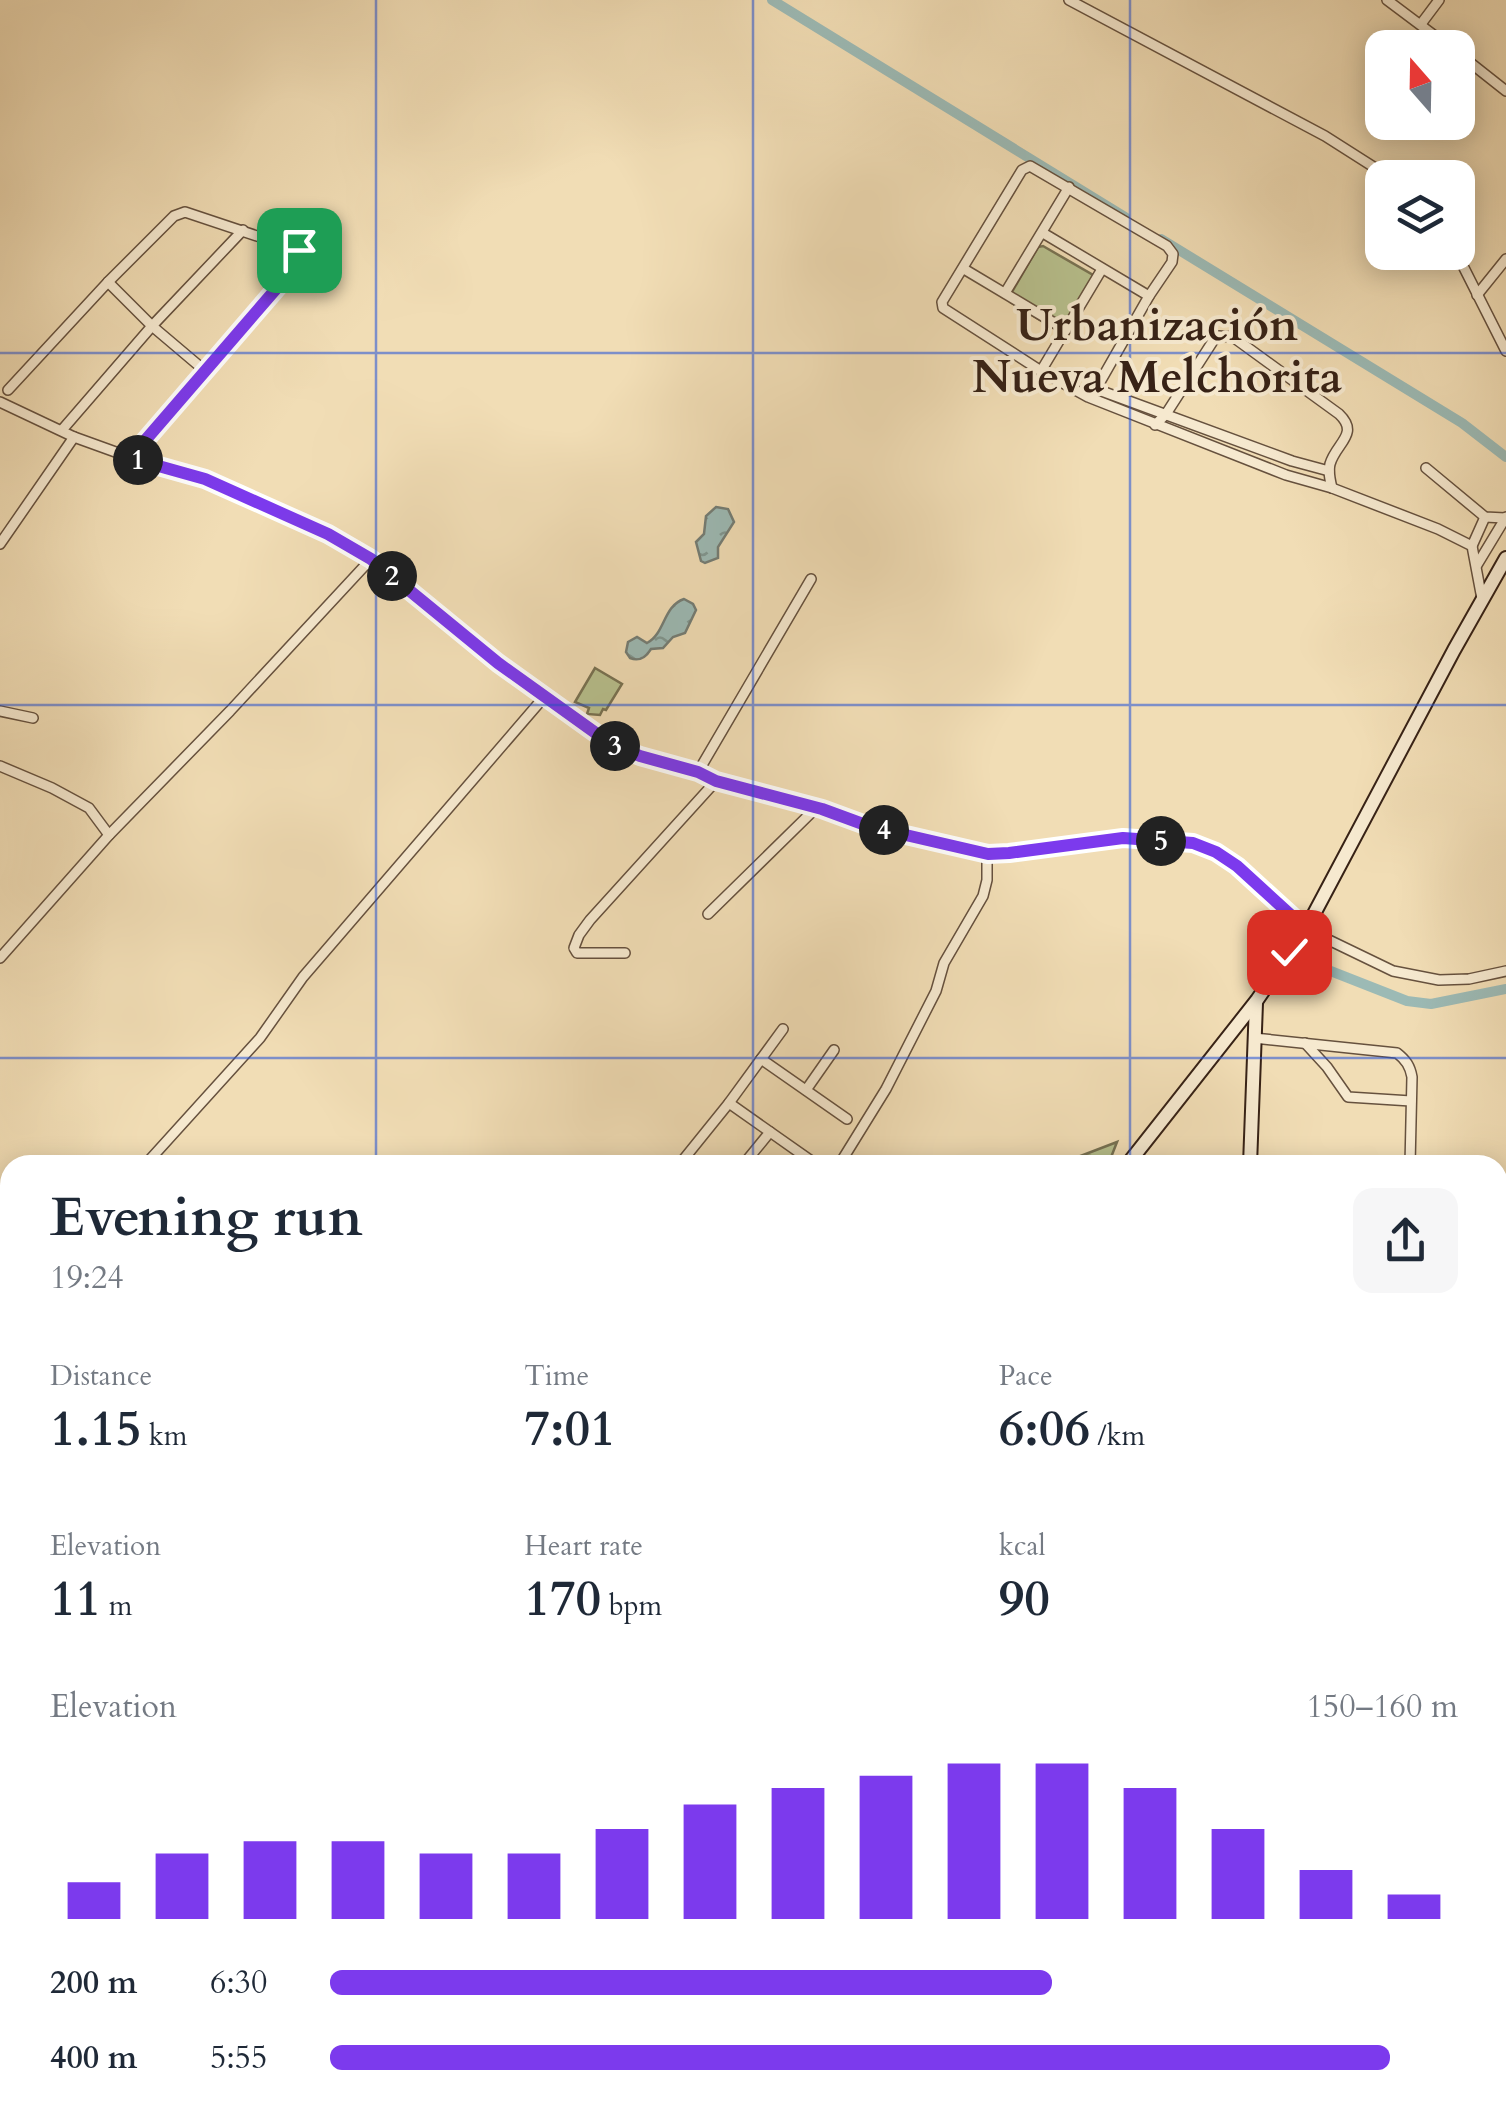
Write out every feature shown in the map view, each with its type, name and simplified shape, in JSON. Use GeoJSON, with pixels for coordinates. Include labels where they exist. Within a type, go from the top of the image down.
{"type":"FeatureCollection","features":[{"type":"Feature","properties":{"kind":"main road"},"geometry":{"type":"LineString","coordinates":[[1134,1155],[1256,1000],[1306,929],[1506,558]]}},
{"type":"Feature","properties":{"kind":"main road"},"geometry":{"type":"LineString","coordinates":[[1250,1155],[1256,1000]]}},
{"type":"Feature","properties":{"kind":"street"},"geometry":{"type":"LineString","coordinates":[[1069,0],[1325,136],[1365,161]]}},
{"type":"Feature","properties":{"kind":"street"},"geometry":{"type":"LineString","coordinates":[[1388,0],[1428,30]]}},
{"type":"Feature","properties":{"kind":"street"},"geometry":{"type":"LineString","coordinates":[[1421,24],[1439,0]]}},
{"type":"Feature","properties":{"kind":"street"},"geometry":{"type":"LineString","coordinates":[[1475,66],[1506,91]]}},
{"type":"Feature","properties":{"kind":"street"},"geometry":{"type":"LineString","coordinates":[[1088,398],[1172,262],[1172,254],[1167,246],[1030,166],[1022,170],[942,302],[944,308],[1088,398],[1286,475],[1332,488],[1472,546]]}},
{"type":"Feature","properties":{"kind":"street"},"geometry":{"type":"LineString","coordinates":[[1005,293],[1069,187]]}},
{"type":"Feature","properties":{"kind":"street"},"geometry":{"type":"LineString","coordinates":[[8,390],[108,282],[178,214],[185,212],[299,250],[302,258],[130,458]]}},
{"type":"Feature","properties":{"kind":"street"},"geometry":{"type":"LineString","coordinates":[[62,430],[152,326],[244,230]]}},
{"type":"Feature","properties":{"kind":"street"},"geometry":{"type":"LineString","coordinates":[[1043,233],[1149,296]]}},
{"type":"Feature","properties":{"kind":"street"},"geometry":{"type":"LineString","coordinates":[[1477,295],[1506,259]]}},
{"type":"Feature","properties":{"kind":"street"},"geometry":{"type":"LineString","coordinates":[[1041,371],[1102,269]]}},
{"type":"Feature","properties":{"kind":"street"},"geometry":{"type":"LineString","coordinates":[[964,270],[1066,330]]}},
{"type":"Feature","properties":{"kind":"street"},"geometry":{"type":"LineString","coordinates":[[1465,270],[1506,351]]}},
{"type":"Feature","properties":{"kind":"street"},"geometry":{"type":"LineString","coordinates":[[108,282],[204,370]]}},
{"type":"Feature","properties":{"kind":"street"},"geometry":{"type":"LineString","coordinates":[[1155,426],[1213,340],[1218,336],[1233,338],[1347,422],[1344,441],[1331,460],[1332,488]]}},
{"type":"Feature","properties":{"kind":"street"},"geometry":{"type":"LineString","coordinates":[[1096,388],[1292,462],[1329,472]]}},
{"type":"Feature","properties":{"kind":"street"},"geometry":{"type":"LineString","coordinates":[[0,402],[74,437],[205,479],[328,534],[371,559],[498,663],[611,744],[640,756],[871,827],[987,854],[1123,838],[1193,843],[1237,866],[1306,929],[1393,971],[1439,980],[1469,980],[1506,971]]}},
{"type":"Feature","properties":{"kind":"street"},"geometry":{"type":"LineString","coordinates":[[0,544],[74,437]]}},
{"type":"Feature","properties":{"kind":"street"},"geometry":{"type":"LineString","coordinates":[[1426,468],[1485,517],[1506,517]]}},
{"type":"Feature","properties":{"kind":"street"},"geometry":{"type":"LineString","coordinates":[[1482,599],[1472,546],[1485,517]]}},
{"type":"Feature","properties":{"kind":"street"},"geometry":{"type":"LineString","coordinates":[[1477,566],[1506,517]]}},
{"type":"Feature","properties":{"kind":"street"},"geometry":{"type":"LineString","coordinates":[[0,958],[109,835],[371,559]]}},
{"type":"Feature","properties":{"kind":"street"},"geometry":{"type":"LineString","coordinates":[[698,772],[811,579]]}},
{"type":"Feature","properties":{"kind":"street"},"geometry":{"type":"LineString","coordinates":[[154,1155],[260,1038],[303,977],[545,696]]}},
{"type":"Feature","properties":{"kind":"street"},"geometry":{"type":"LineString","coordinates":[[0,711],[33,718]]}},
{"type":"Feature","properties":{"kind":"street"},"geometry":{"type":"LineString","coordinates":[[0,766],[89,808],[109,835]]}},
{"type":"Feature","properties":{"kind":"street"},"geometry":{"type":"LineString","coordinates":[[625,954],[577,954],[574,946],[590,920],[716,781]]}},
{"type":"Feature","properties":{"kind":"street"},"geometry":{"type":"LineString","coordinates":[[708,914],[816,808]]}},
{"type":"Feature","properties":{"kind":"street"},"geometry":{"type":"LineString","coordinates":[[845,1155],[886,1088],[936,991],[944,963],[984,896],[987,854]]}},
{"type":"Feature","properties":{"kind":"street"},"geometry":{"type":"LineString","coordinates":[[687,1155],[783,1029]]}},
{"type":"Feature","properties":{"kind":"street"},"geometry":{"type":"LineString","coordinates":[[1254,1038],[1397,1053],[1410,1066],[1410,1155]]}},
{"type":"Feature","properties":{"kind":"street"},"geometry":{"type":"LineString","coordinates":[[1305,1043],[1348,1097],[1411,1101]]}},
{"type":"Feature","properties":{"kind":"street"},"geometry":{"type":"LineString","coordinates":[[806,1090],[834,1050]]}},
{"type":"Feature","properties":{"kind":"street"},"geometry":{"type":"LineString","coordinates":[[761,1059],[847,1119]]}},
{"type":"Feature","properties":{"kind":"street"},"geometry":{"type":"LineString","coordinates":[[729,1103],[803,1155]]}},
{"type":"Feature","properties":{"kind":"street"},"geometry":{"type":"LineString","coordinates":[[751,1155],[770,1132]]}},
{"type":"Feature","properties":{"kind":"green space"},"geometry":{"type":"Polygon","coordinates":[[[1043,246],[1095,279],[1060,332],[1010,302],[1009,297],[1038,247],[1043,246]]]}},
{"type":"Feature","properties":{"kind":"green space"},"geometry":{"type":"Polygon","coordinates":[[[595,668],[622,684],[600,715],[587,714],[589,708],[575,702],[595,668]]]}},
{"type":"Feature","properties":{"kind":"green space"},"geometry":{"type":"Polygon","coordinates":[[[1117,1142],[1112,1155],[1083,1155],[1117,1142]]]}},
{"type":"Feature","properties":{"kind":"water"},"geometry":{"type":"Polygon","coordinates":[[[716,507],[728,509],[734,522],[718,547],[718,558],[705,563],[696,542],[704,534],[706,516],[716,507]]]}},
{"type":"Feature","properties":{"kind":"water"},"geometry":{"type":"Polygon","coordinates":[[[684,599],[696,610],[685,633],[673,637],[663,648],[651,649],[642,658],[630,658],[626,652],[628,642],[637,637],[647,643],[653,639],[672,608],[684,599]]]}},
{"type":"Feature","properties":{"kind":"waterway"},"geometry":{"type":"LineString","coordinates":[[772,0],[1125,217]]}},
{"type":"Feature","properties":{"kind":"waterway"},"geometry":{"type":"LineString","coordinates":[[1161,239],[1462,423],[1506,457]]}},
{"type":"Feature","properties":{"kind":"waterway"},"geometry":{"type":"LineString","coordinates":[[1260,917],[1280,944],[1300,959],[1407,1001],[1431,1004],[1506,989]]}},
{"type":"Feature","properties":{"kind":"district","name":"Urbanización Nueva Melchorita"},"geometry":{"type":"Point","coordinates":[1157,351]}},
{"type":"Feature","properties":{"kind":"route"},"geometry":{"type":"LineString","coordinates":[[299,250],[301,260],[130,458],[205,479],[328,534],[371,559],[498,663],[611,744],[716,781],[822,809],[871,827],[987,854],[1123,838],[1193,843],[1237,866],[1306,929],[1289,952]]}}]}
